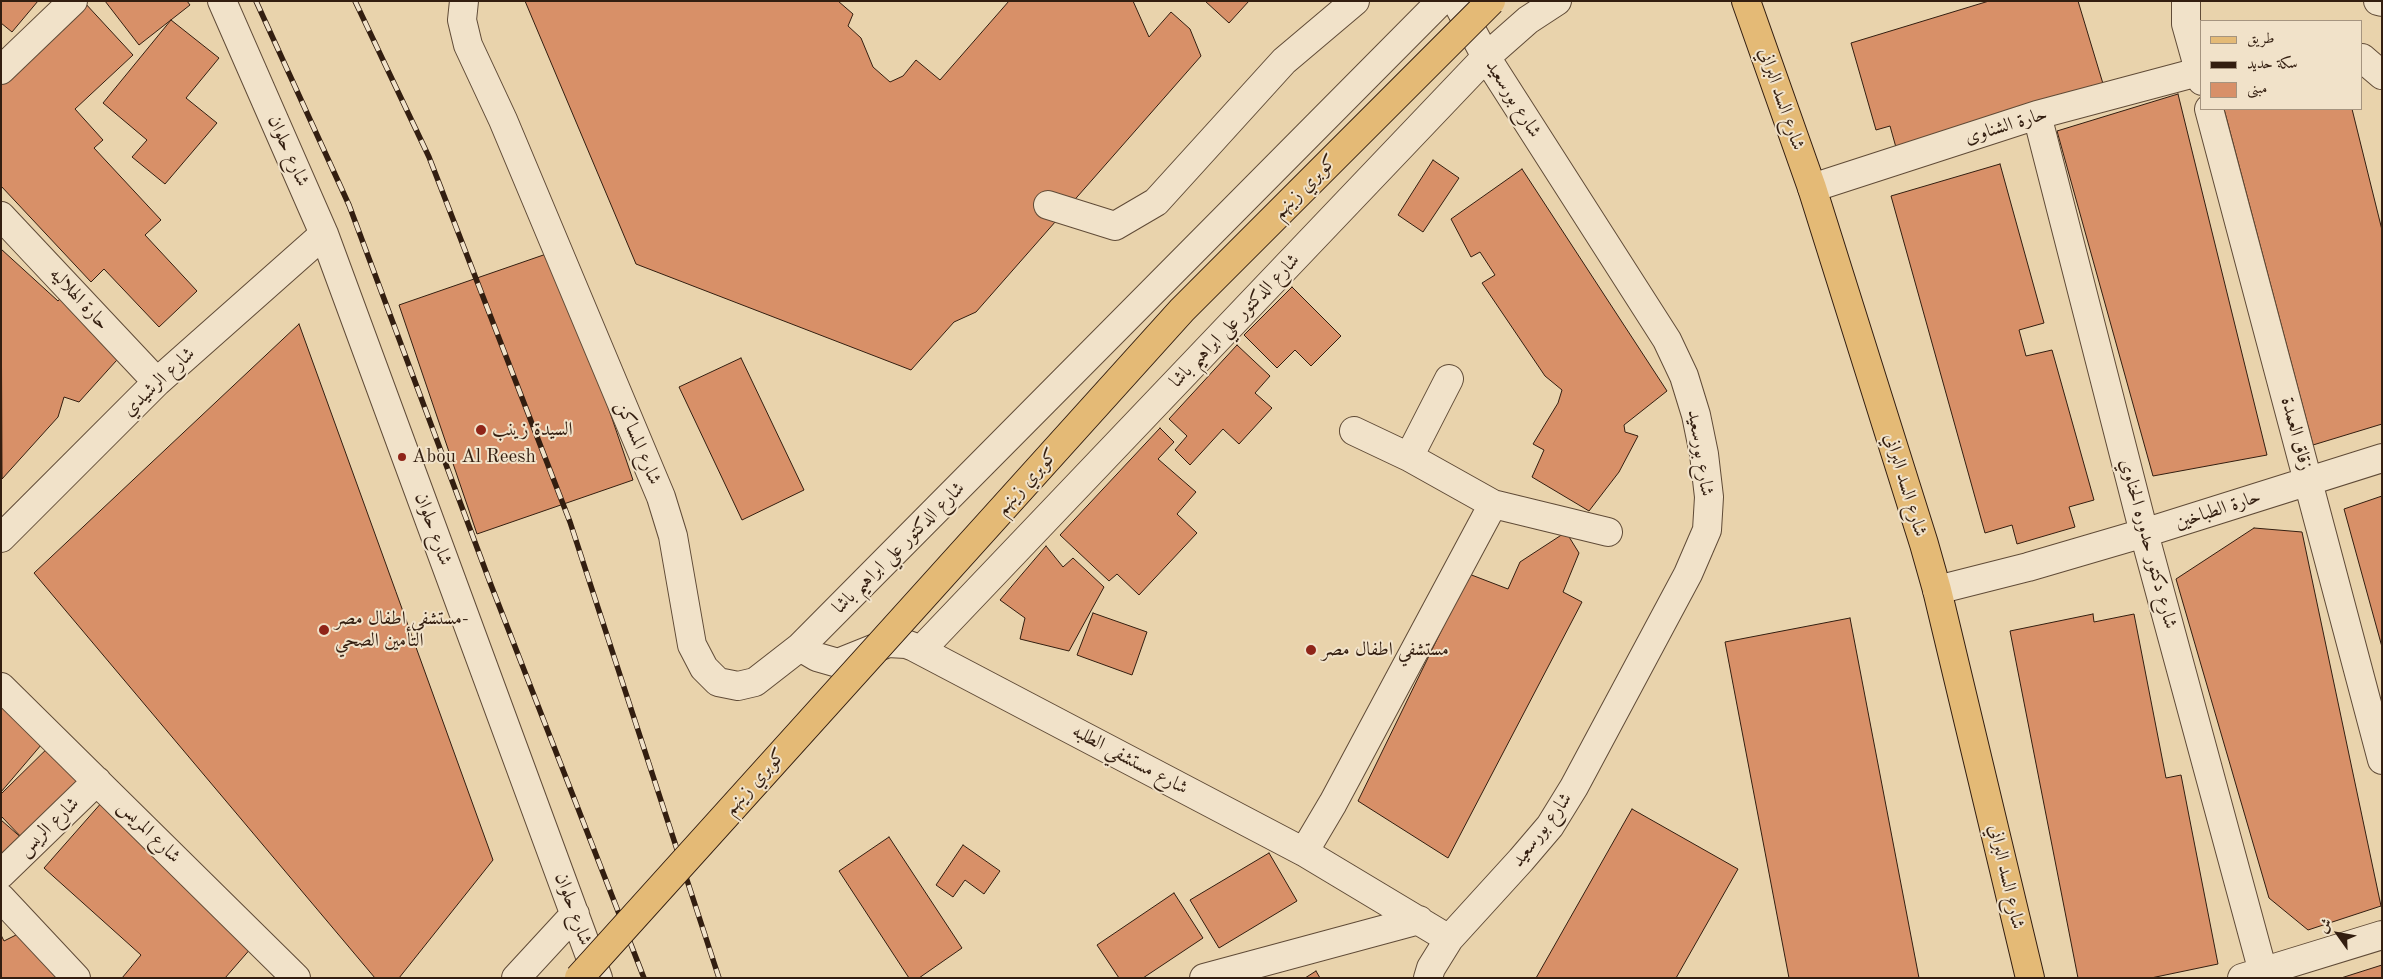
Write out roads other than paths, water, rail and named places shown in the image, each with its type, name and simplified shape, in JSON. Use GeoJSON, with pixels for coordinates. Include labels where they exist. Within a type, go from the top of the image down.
{"type":"FeatureCollection","features":[{"type":"Feature","properties":{"kind":"main road","name":"كوبري زينهم"},"geometry":{"type":"LineString","coordinates":[[579,978],[1182,310],[1491,1]]}},
{"type":"Feature","properties":{"kind":"main road","name":"شارع السد البراني"},"geometry":{"type":"LineString","coordinates":[[1746,1],[1812,188],[1937,590],[2030,978]]}},
{"type":"Feature","properties":{"kind":"street"},"geometry":{"type":"LineString","coordinates":[[1,70],[73,1]]}},
{"type":"Feature","properties":{"kind":"street","name":"شارع حلوان"},"geometry":{"type":"LineString","coordinates":[[222,1],[324,234],[598,978]]}},
{"type":"Feature","properties":{"kind":"street","name":"شارع المساكن"},"geometry":{"type":"LineString","coordinates":[[464,1],[462,20],[468,45],[503,120],[661,497],[673,536],[692,645],[704,668],[718,682],[738,686],[755,682],[800,647]]}},
{"type":"Feature","properties":{"kind":"street"},"geometry":{"type":"LineString","coordinates":[[1048,205],[1115,226],[1156,202],[1284,61],[1355,1]]}},
{"type":"Feature","properties":{"kind":"street","name":"شارع الدكتور علي ابراهيم باشا"},"geometry":{"type":"LineString","coordinates":[[800,647],[1441,1]]}},
{"type":"Feature","properties":{"kind":"street","name":"شارع بورسعيد"},"geometry":{"type":"LineString","coordinates":[[1428,978],[1431,968],[1448,939],[1550,826],[1574,788],[1688,574],[1706,530],[1709,497],[1704,454],[1696,414],[1684,376],[1667,340],[1486,56],[1456,1]]}},
{"type":"Feature","properties":{"kind":"street","name":"شارع الدكتور علي ابراهيم باشا"},"geometry":{"type":"LineString","coordinates":[[921,650],[1486,56],[1528,20],[1557,1]]}},
{"type":"Feature","properties":{"kind":"street"},"geometry":{"type":"LineString","coordinates":[[2186,1],[2186,24],[2200,71]]}},
{"type":"Feature","properties":{"kind":"street"},"geometry":{"type":"LineString","coordinates":[[2378,1],[2382,2]]}},
{"type":"Feature","properties":{"kind":"street"},"geometry":{"type":"LineString","coordinates":[[2363,59],[2382,74]]}},
{"type":"Feature","properties":{"kind":"street","name":"حارة الشناوى"},"geometry":{"type":"LineString","coordinates":[[1812,188],[2036,115],[2200,74]]}},
{"type":"Feature","properties":{"kind":"street","name":"زقاق العمدة"},"geometry":{"type":"LineString","coordinates":[[2209,110],[2382,760]]}},
{"type":"Feature","properties":{"kind":"street","name":"شارع دكتور حدوره الحناوي"},"geometry":{"type":"LineString","coordinates":[[2036,115],[2144,533],[2253,975]]}},
{"type":"Feature","properties":{"kind":"street","name":"حارة الهلاليه"},"geometry":{"type":"LineString","coordinates":[[1,216],[157,382]]}},
{"type":"Feature","properties":{"kind":"street","name":"شارع الرشيدي"},"geometry":{"type":"LineString","coordinates":[[1,538],[157,382],[324,234]]}},
{"type":"Feature","properties":{"kind":"street"},"geometry":{"type":"LineString","coordinates":[[1409,457],[1449,379]]}},
{"type":"Feature","properties":{"kind":"street"},"geometry":{"type":"LineString","coordinates":[[1354,431],[1409,457],[1493,504],[1608,532]]}},
{"type":"Feature","properties":{"kind":"street","name":"حارة الطباخين"},"geometry":{"type":"LineString","coordinates":[[1937,590],[2028,567],[2144,533],[2382,458]]}},
{"type":"Feature","properties":{"kind":"street"},"geometry":{"type":"LineString","coordinates":[[1304,852],[1333,803],[1493,504]]}},
{"type":"Feature","properties":{"kind":"street","name":"شارع مستشفي الطلبه"},"geometry":{"type":"LineString","coordinates":[[800,647],[817,657],[838,663],[888,643],[906,644],[921,650],[1304,852],[1448,939]]}},
{"type":"Feature","properties":{"kind":"street","name":"شارع المريس"},"geometry":{"type":"LineString","coordinates":[[1,687],[296,978]]}},
{"type":"Feature","properties":{"kind":"street","name":"شارع الريس"},"geometry":{"type":"LineString","coordinates":[[1,874],[97,781]]}},
{"type":"Feature","properties":{"kind":"street"},"geometry":{"type":"LineString","coordinates":[[1,898],[76,978]]}},
{"type":"Feature","properties":{"kind":"street"},"geometry":{"type":"LineString","coordinates":[[516,978],[576,914]]}},
{"type":"Feature","properties":{"kind":"street"},"geometry":{"type":"LineString","coordinates":[[1204,978],[1237,973],[1419,920]]}},
{"type":"Feature","properties":{"kind":"street"},"geometry":{"type":"LineString","coordinates":[[2253,975],[2382,935]]}},
{"type":"Feature","properties":{"kind":"railway"},"geometry":{"type":"LineString","coordinates":[[256,1],[349,205],[491,585],[644,978]]}},
{"type":"Feature","properties":{"kind":"railway"},"geometry":{"type":"LineString","coordinates":[[355,1],[429,157],[570,522],[719,978]]}},
{"type":"Feature","properties":{"kind":"place","name":"السيدة زينب"},"geometry":{"type":"Point","coordinates":[481,430]}},
{"type":"Feature","properties":{"kind":"place","name":"Abou Al Reesh"},"geometry":{"type":"Point","coordinates":[402,457]}},
{"type":"Feature","properties":{"kind":"place","name":"مستشفي اطفال مصر- التأمين الصحي"},"geometry":{"type":"Point","coordinates":[324,630]}},
{"type":"Feature","properties":{"kind":"place","name":"مستشفي اطفال مصر"},"geometry":{"type":"Point","coordinates":[1311,650]}}]}
